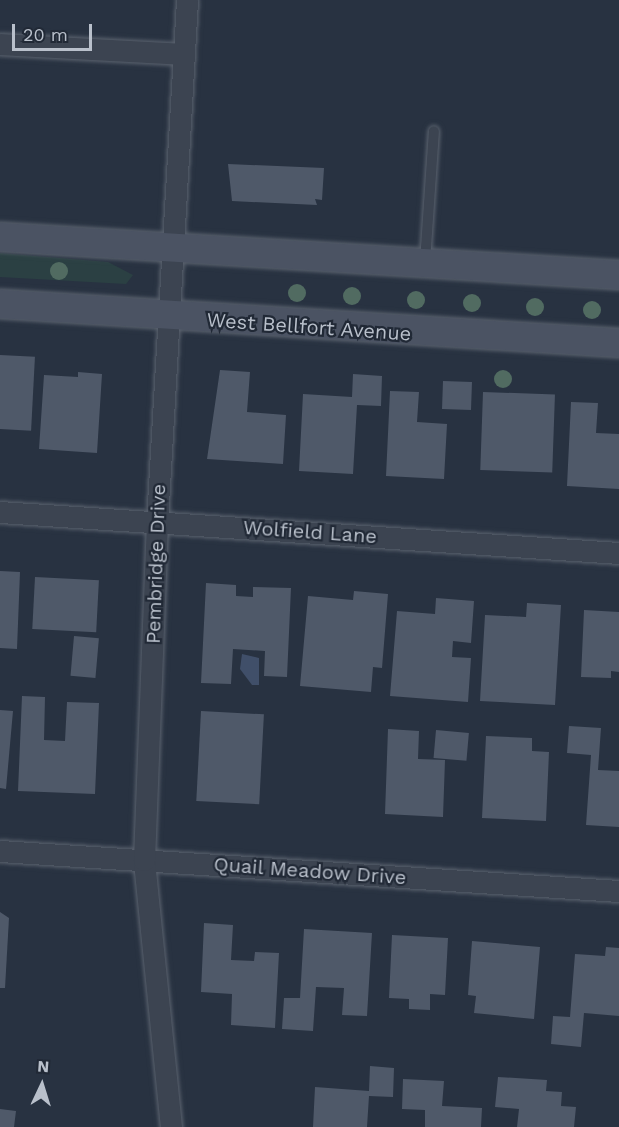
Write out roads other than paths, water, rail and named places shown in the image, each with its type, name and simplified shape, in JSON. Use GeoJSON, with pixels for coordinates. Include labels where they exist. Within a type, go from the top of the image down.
{"type":"FeatureCollection","features":[{"type":"Feature","properties":{"kind":"main road"},"geometry":{"type":"LineString","coordinates":[[0,237],[619,275]]}},
{"type":"Feature","properties":{"kind":"main road","name":"West Bellfort Avenue"},"geometry":{"type":"LineString","coordinates":[[0,304],[619,343]]}},
{"type":"Feature","properties":{"kind":"street","name":"Pembridge Drive"},"geometry":{"type":"LineString","coordinates":[[171,1127],[144,860],[157,521],[187,0]]}},
{"type":"Feature","properties":{"kind":"street"},"geometry":{"type":"LineString","coordinates":[[0,44],[184,54]]}},
{"type":"Feature","properties":{"kind":"street","name":"Wolfield Lane"},"geometry":{"type":"LineString","coordinates":[[0,513],[157,521],[619,553]]}},
{"type":"Feature","properties":{"kind":"street","name":"Quail Meadow Drive"},"geometry":{"type":"LineString","coordinates":[[0,851],[619,891]]}},
{"type":"Feature","properties":{"kind":"lane"},"geometry":{"type":"LineString","coordinates":[[425,264],[434,131]]}},
{"type":"Feature","properties":{"kind":"water"},"geometry":{"type":"Polygon","coordinates":[[[242,654],[259,658],[259,685],[252,685],[240,669],[242,654]]]}}]}
